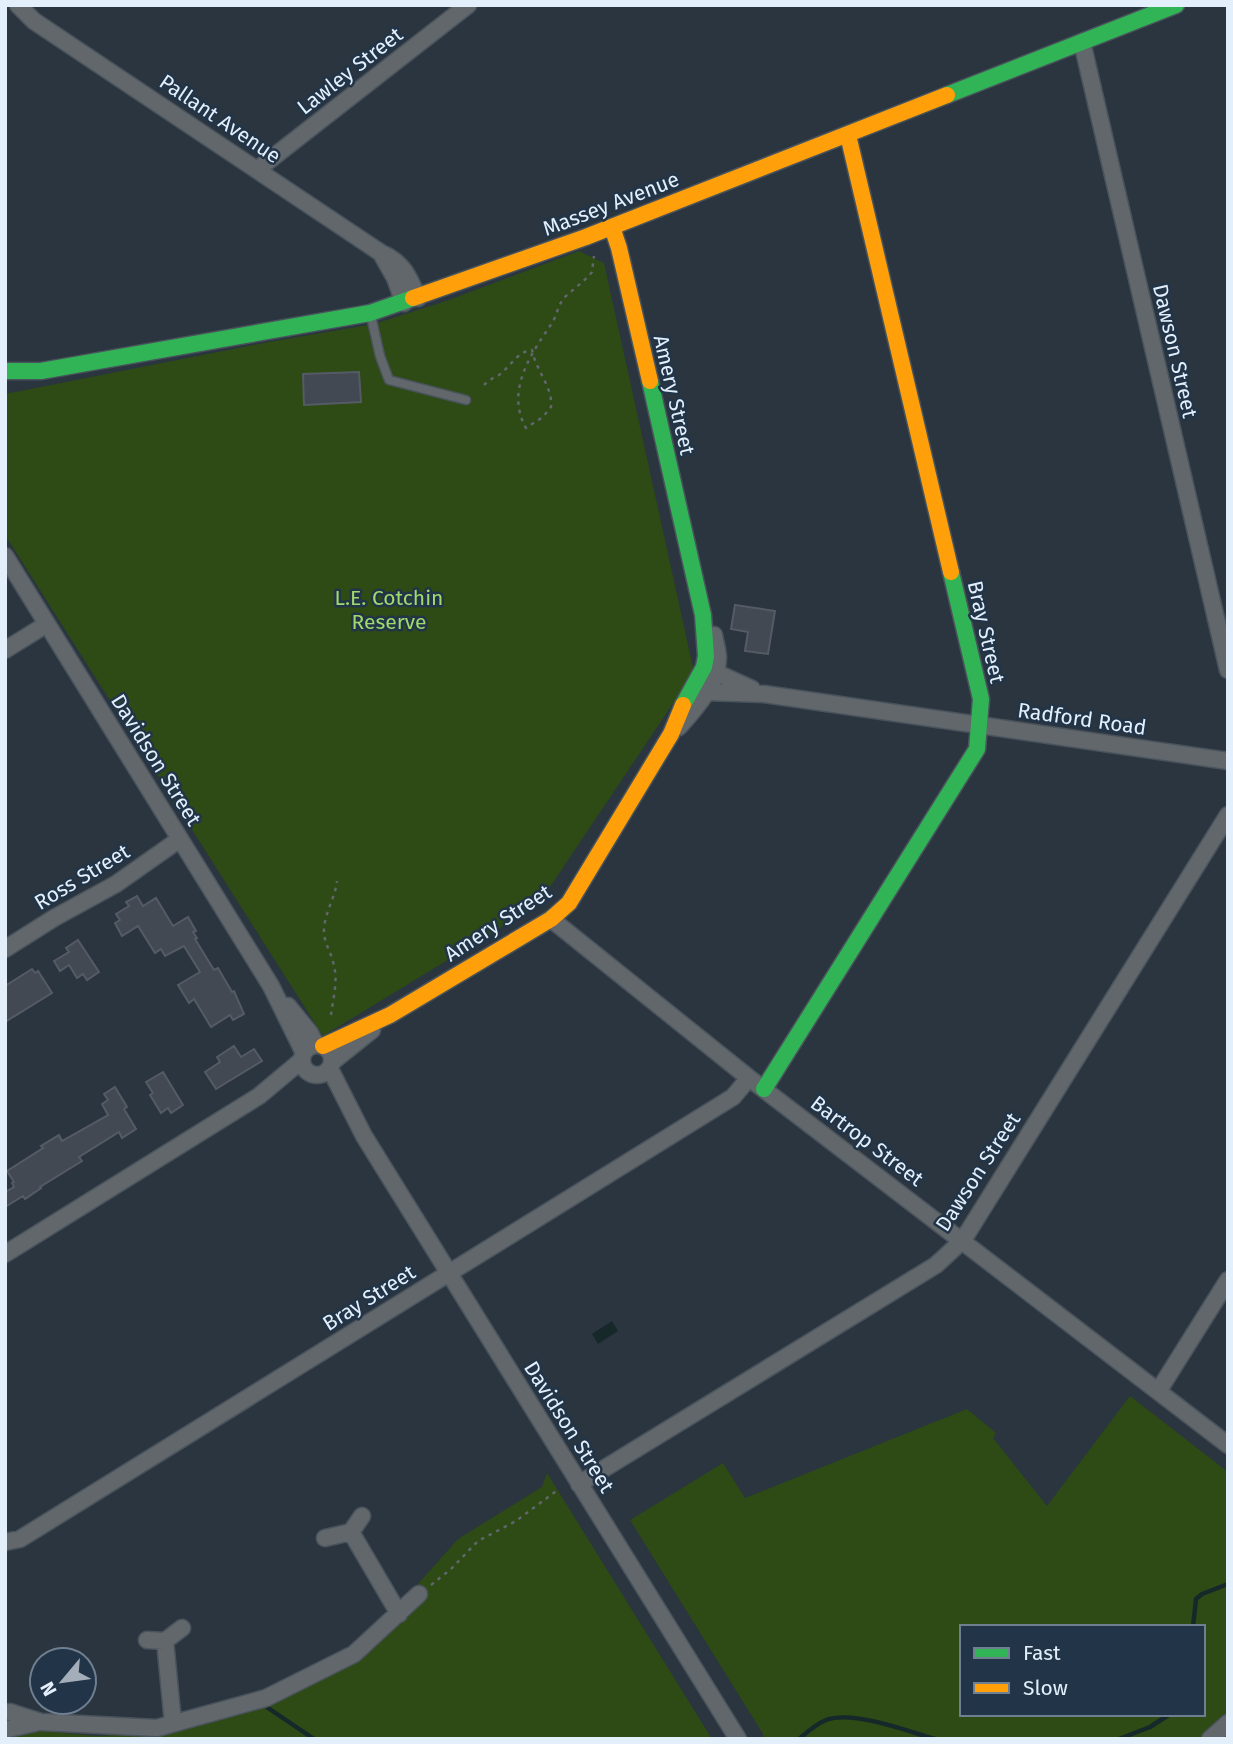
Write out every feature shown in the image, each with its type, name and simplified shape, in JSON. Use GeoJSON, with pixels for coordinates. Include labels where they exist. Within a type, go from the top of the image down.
{"type":"FeatureCollection","features":[{"type":"Feature","properties":{"kind":"street","name":"Pallant Avenue"},"geometry":{"type":"LineString","coordinates":[[18,5],[34,22]]}},
{"type":"Feature","properties":{"kind":"street","name":"Lawley Street"},"geometry":{"type":"LineString","coordinates":[[258,169],[468,5]]}},
{"type":"Feature","properties":{"kind":"street","name":"Massey Avenue"},"geometry":{"type":"LineString","coordinates":[[5,371],[41,371],[370,313],[411,301],[612,227],[1176,5]]}},
{"type":"Feature","properties":{"kind":"street","name":"Pallant Avenue"},"geometry":{"type":"LineString","coordinates":[[5,11],[34,22],[381,253],[394,258],[405,269],[411,301]]}},
{"type":"Feature","properties":{"kind":"street","name":"Dawson Street"},"geometry":{"type":"LineString","coordinates":[[1082,42],[1228,670]]}},
{"type":"Feature","properties":{"kind":"street","name":"Bray Street"},"geometry":{"type":"LineString","coordinates":[[764,1089],[977,749],[981,699],[848,135]]}},
{"type":"Feature","properties":{"kind":"street","name":"Amery Street"},"geometry":{"type":"LineString","coordinates":[[5,1254],[259,1096],[311,1051],[390,1015],[551,919],[569,902],[671,734],[682,707],[699,691],[709,670],[703,615],[612,227]]}},
{"type":"Feature","properties":{"kind":"street","name":"Massey Avenue"},"geometry":{"type":"LineString","coordinates":[[5,386],[41,371]]}},
{"type":"Feature","properties":{"kind":"street","name":"Davidson Street"},"geometry":{"type":"LineString","coordinates":[[5,556],[311,1051]]}},
{"type":"Feature","properties":{"kind":"street"},"geometry":{"type":"LineString","coordinates":[[5,650],[47,624]]}},
{"type":"Feature","properties":{"kind":"street","name":"Radford Road"},"geometry":{"type":"LineString","coordinates":[[709,670],[764,694]]}},
{"type":"Feature","properties":{"kind":"street","name":"Radford Road"},"geometry":{"type":"LineString","coordinates":[[699,691],[764,694],[1228,761]]}},
{"type":"Feature","properties":{"kind":"street","name":"Dawson Street"},"geometry":{"type":"LineString","coordinates":[[579,1484],[936,1265],[963,1240],[1228,815]]}},
{"type":"Feature","properties":{"kind":"street","name":"Ross Street"},"geometry":{"type":"LineString","coordinates":[[5,949],[116,884],[180,839]]}},
{"type":"Feature","properties":{"kind":"street","name":"Bartrop Street"},"geometry":{"type":"LineString","coordinates":[[551,919],[749,1079],[1228,1445]]}},
{"type":"Feature","properties":{"kind":"street","name":"Amery Street"},"geometry":{"type":"LineString","coordinates":[[259,1096],[323,1070],[390,1015]]}},
{"type":"Feature","properties":{"kind":"street"},"geometry":{"type":"LineString","coordinates":[[311,1051],[331,1052],[323,1070],[304,1069],[311,1051]]}},
{"type":"Feature","properties":{"kind":"street","name":"Davidson Street"},"geometry":{"type":"LineString","coordinates":[[323,1070],[738,1739]]}},
{"type":"Feature","properties":{"kind":"street","name":"Bray Street"},"geometry":{"type":"LineString","coordinates":[[5,1542],[20,1539],[733,1097],[749,1079]]}},
{"type":"Feature","properties":{"kind":"street"},"geometry":{"type":"LineString","coordinates":[[1159,1390],[1228,1280]]}},
{"type":"Feature","properties":{"kind":"street"},"geometry":{"type":"LineString","coordinates":[[326,1538],[351,1532],[362,1516]]}},
{"type":"Feature","properties":{"kind":"street"},"geometry":{"type":"LineString","coordinates":[[351,1532],[399,1614]]}},
{"type":"Feature","properties":{"kind":"street"},"geometry":{"type":"LineString","coordinates":[[7,1720],[157,1728],[266,1698],[354,1654],[419,1594]]}},
{"type":"Feature","properties":{"kind":"street"},"geometry":{"type":"LineString","coordinates":[[147,1640],[165,1641],[182,1628]]}},
{"type":"Feature","properties":{"kind":"street"},"geometry":{"type":"LineString","coordinates":[[165,1641],[173,1723]]}},
{"type":"Feature","properties":{"kind":"street"},"geometry":{"type":"LineString","coordinates":[[1210,1739],[1228,1723]]}},
{"type":"Feature","properties":{"kind":"lane"},"geometry":{"type":"LineString","coordinates":[[370,313],[389,380],[466,400]]}},
{"type":"Feature","properties":{"kind":"path"},"geometry":{"type":"LineString","coordinates":[[532,350],[536,366],[550,390],[551,407],[526,428],[519,416],[517,403],[532,350],[552,322],[561,301],[592,272],[594,256]]}},
{"type":"Feature","properties":{"kind":"path"},"geometry":{"type":"LineString","coordinates":[[484,385],[515,358],[527,350],[532,350]]}},
{"type":"Feature","properties":{"kind":"path"},"geometry":{"type":"LineString","coordinates":[[331,1015],[335,968],[324,930],[336,894],[337,881]]}},
{"type":"Feature","properties":{"kind":"path"},"geometry":{"type":"LineString","coordinates":[[419,1594],[451,1569],[478,1541],[516,1521],[559,1489]]}},
{"type":"Feature","properties":{"kind":"green space","name":"L.E. Cotchin Reserve"},"geometry":{"type":"Polygon","coordinates":[[[579,251],[604,263],[694,672],[538,905],[323,1036],[5,535],[5,394],[374,324],[446,301],[579,251]]]}},
{"type":"Feature","properties":{"kind":"green space"},"geometry":{"type":"Polygon","coordinates":[[[1130,1396],[1228,1472],[1228,1716],[1201,1739],[763,1739],[763,1734],[630,1520],[723,1463],[745,1498],[967,1409],[996,1433],[993,1438],[1047,1506],[1130,1396]]]}},
{"type":"Feature","properties":{"kind":"green space"},"geometry":{"type":"Polygon","coordinates":[[[547,1473],[712,1739],[6,1739],[11,1733],[21,1729],[96,1736],[162,1733],[255,1709],[397,1624],[428,1597],[417,1585],[458,1539],[542,1487],[547,1473]]]}},
{"type":"Feature","properties":{"kind":"shaded area"},"geometry":{"type":"Polygon","coordinates":[[[612,1321],[618,1331],[598,1344],[592,1334],[612,1321]]]}},
{"type":"Feature","properties":{"kind":"building"},"geometry":{"type":"Polygon","coordinates":[[[359,372],[361,402],[304,405],[303,374],[359,372]]]}},
{"type":"Feature","properties":{"kind":"building"},"geometry":{"type":"Polygon","coordinates":[[[735,605],[775,611],[768,654],[745,651],[748,632],[731,629],[735,605]]]}},
{"type":"Feature","properties":{"kind":"building"},"geometry":{"type":"Polygon","coordinates":[[[137,896],[143,906],[156,898],[173,926],[188,917],[196,931],[193,932],[197,938],[195,939],[214,970],[218,968],[232,992],[234,991],[244,1014],[233,1020],[230,1015],[211,1027],[194,999],[189,1003],[178,985],[200,972],[184,946],[165,956],[161,949],[155,953],[138,926],[122,936],[115,923],[120,920],[116,914],[129,906],[126,902],[137,896]]]}},
{"type":"Feature","properties":{"kind":"building"},"geometry":{"type":"Polygon","coordinates":[[[78,940],[99,972],[87,980],[83,974],[77,978],[69,965],[60,971],[54,961],[69,952],[66,948],[78,940]]]}},
{"type":"Feature","properties":{"kind":"building"},"geometry":{"type":"Polygon","coordinates":[[[32,969],[35,973],[38,971],[52,993],[5,1022],[5,986],[32,969]]]}},
{"type":"Feature","properties":{"kind":"building"},"geometry":{"type":"Polygon","coordinates":[[[234,1046],[241,1057],[254,1049],[262,1061],[216,1089],[205,1072],[220,1062],[217,1057],[234,1046]]]}},
{"type":"Feature","properties":{"kind":"building"},"geometry":{"type":"Polygon","coordinates":[[[163,1072],[183,1105],[171,1113],[168,1108],[161,1113],[146,1082],[163,1072]]]}},
{"type":"Feature","properties":{"kind":"building"},"geometry":{"type":"Polygon","coordinates":[[[115,1087],[136,1129],[122,1138],[119,1132],[79,1157],[82,1161],[25,1199],[23,1196],[5,1207],[5,1192],[14,1187],[7,1171],[59,1135],[62,1141],[108,1115],[102,1104],[108,1100],[104,1094],[115,1087]]]}},
{"type":"Feature","properties":{"kind":"waterway"},"geometry":{"type":"LineString","coordinates":[[1193,1625],[1196,1599],[1228,1584]]}},
{"type":"Feature","properties":{"kind":"waterway"},"geometry":{"type":"LineString","coordinates":[[268,1708],[314,1739]]}},
{"type":"Feature","properties":{"kind":"waterway"},"geometry":{"type":"LineString","coordinates":[[1119,1739],[1150,1727],[1167,1716]]}},
{"type":"Feature","properties":{"kind":"waterway"},"geometry":{"type":"LineString","coordinates":[[799,1739],[826,1720],[837,1718],[880,1723],[935,1739]]}},
{"type":"Feature","properties":{"kind":"traffic: fast"},"geometry":{"type":"LineString","coordinates":[[947,95],[1176,5]]}},
{"type":"Feature","properties":{"kind":"traffic: fast"},"geometry":{"type":"LineString","coordinates":[[5,371],[41,371],[370,313],[413,298]]}},
{"type":"Feature","properties":{"kind":"traffic: fast"},"geometry":{"type":"LineString","coordinates":[[650,381],[703,615],[706,656],[704,667],[683,705]]}},
{"type":"Feature","properties":{"kind":"traffic: fast"},"geometry":{"type":"LineString","coordinates":[[764,1089],[977,749],[981,699],[951,572]]}},
{"type":"Feature","properties":{"kind":"traffic: slow"},"geometry":{"type":"LineString","coordinates":[[413,298],[586,237],[947,95]]}},
{"type":"Feature","properties":{"kind":"traffic: slow"},"geometry":{"type":"LineString","coordinates":[[848,135],[951,572]]}},
{"type":"Feature","properties":{"kind":"traffic: slow"},"geometry":{"type":"LineString","coordinates":[[612,227],[650,381]]}},
{"type":"Feature","properties":{"kind":"traffic: slow"},"geometry":{"type":"LineString","coordinates":[[323,1046],[390,1015],[551,919],[569,903],[671,734],[683,705]]}}]}
